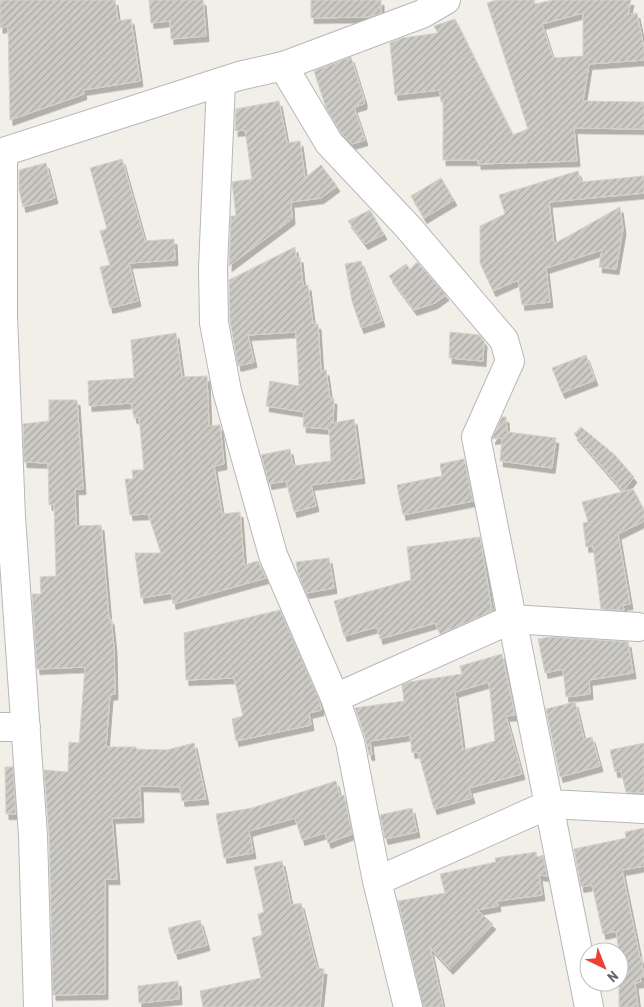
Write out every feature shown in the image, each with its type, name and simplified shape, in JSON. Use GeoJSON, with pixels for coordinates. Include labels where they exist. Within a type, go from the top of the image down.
{"type":"FeatureCollection","features":[{"type":"Feature","properties":{"kind":"street"},"geometry":{"type":"LineString","coordinates":[[38,1007],[33,836],[13,727],[11,517],[3,316],[2,153],[239,76],[283,66],[395,12],[422,14],[446,0]]}},
{"type":"Feature","properties":{"kind":"street"},"geometry":{"type":"LineString","coordinates":[[283,66],[330,142],[408,227],[504,340],[510,361],[476,437],[550,804],[588,1007]]}},
{"type":"Feature","properties":{"kind":"street"},"geometry":{"type":"LineString","coordinates":[[221,82],[213,268],[214,323],[227,391],[273,555],[335,698],[350,742],[377,881],[408,1007]]}},
{"type":"Feature","properties":{"kind":"street"},"geometry":{"type":"LineString","coordinates":[[335,698],[512,619],[638,627]]}},
{"type":"Feature","properties":{"kind":"street"},"geometry":{"type":"LineString","coordinates":[[377,881],[550,804],[644,809]]}},
{"type":"Feature","properties":{"kind":"building"},"geometry":{"type":"Polygon","coordinates":[[[0,0],[115,0],[118,21],[131,19],[140,81],[83,90],[84,94],[10,120],[8,26],[0,28],[0,0]]]}},
{"type":"Feature","properties":{"kind":"building"},"geometry":{"type":"Polygon","coordinates":[[[149,0],[203,0],[206,36],[171,39],[170,21],[151,23],[149,0]]]}},
{"type":"Feature","properties":{"kind":"building"},"geometry":{"type":"Polygon","coordinates":[[[311,0],[381,0],[381,13],[368,17],[311,18],[311,0]]]}},
{"type":"Feature","properties":{"kind":"building"},"geometry":{"type":"Polygon","coordinates":[[[497,0],[534,0],[535,4],[553,0],[631,0],[628,14],[637,13],[644,48],[644,60],[589,64],[583,101],[644,102],[644,129],[574,128],[577,161],[478,164],[478,160],[443,160],[443,102],[441,102],[440,90],[395,95],[390,43],[402,38],[438,33],[434,26],[455,19],[513,135],[528,129],[487,3],[497,0]],[[583,13],[542,24],[553,58],[583,56],[583,13]]]}},
{"type":"Feature","properties":{"kind":"building"},"geometry":{"type":"Polygon","coordinates":[[[351,57],[364,99],[364,104],[354,107],[365,140],[352,144],[342,134],[326,108],[314,71],[351,57]]]}},
{"type":"Feature","properties":{"kind":"building"},"geometry":{"type":"Polygon","coordinates":[[[279,101],[287,143],[300,141],[305,178],[321,165],[337,186],[321,198],[291,202],[292,219],[229,266],[231,216],[236,216],[232,182],[252,179],[245,130],[235,131],[236,109],[279,101]]]}},
{"type":"Feature","properties":{"kind":"building"},"geometry":{"type":"Polygon","coordinates":[[[122,159],[145,241],[174,239],[175,260],[129,263],[138,301],[110,308],[100,267],[110,265],[100,231],[107,229],[90,168],[122,159]]]}},
{"type":"Feature","properties":{"kind":"building"},"geometry":{"type":"Polygon","coordinates":[[[46,163],[55,198],[23,207],[19,190],[19,170],[46,163]]]}},
{"type":"Feature","properties":{"kind":"building"},"geometry":{"type":"Polygon","coordinates":[[[578,171],[581,182],[644,176],[644,193],[549,202],[554,244],[620,207],[623,229],[616,269],[599,267],[602,250],[546,268],[550,302],[522,305],[518,280],[493,291],[480,263],[480,226],[505,214],[499,195],[578,171]]]}},
{"type":"Feature","properties":{"kind":"building"},"geometry":{"type":"Polygon","coordinates":[[[441,178],[454,200],[424,218],[411,196],[441,178]]]}},
{"type":"Feature","properties":{"kind":"building"},"geometry":{"type":"Polygon","coordinates":[[[370,210],[384,234],[365,244],[348,221],[370,210]]]}},
{"type":"Feature","properties":{"kind":"building"},"geometry":{"type":"Polygon","coordinates":[[[295,247],[296,258],[300,257],[303,286],[308,285],[313,324],[318,324],[321,371],[326,370],[330,398],[334,399],[333,423],[354,419],[362,478],[311,485],[316,506],[294,512],[286,481],[269,484],[261,455],[290,449],[293,466],[331,461],[329,429],[303,427],[304,412],[266,406],[270,381],[299,386],[296,332],[248,335],[254,362],[238,366],[230,321],[229,280],[295,247]]]}},
{"type":"Feature","properties":{"kind":"building"},"geometry":{"type":"Polygon","coordinates":[[[361,261],[382,321],[361,328],[352,301],[345,264],[361,261]]]}},
{"type":"Feature","properties":{"kind":"building"},"geometry":{"type":"Polygon","coordinates":[[[417,262],[446,295],[435,303],[414,310],[389,276],[406,264],[410,269],[417,262]]]}},
{"type":"Feature","properties":{"kind":"building"},"geometry":{"type":"Polygon","coordinates":[[[450,332],[479,335],[484,341],[483,361],[449,358],[450,332]]]}},
{"type":"Feature","properties":{"kind":"building"},"geometry":{"type":"Polygon","coordinates":[[[176,333],[182,377],[207,376],[209,426],[220,425],[224,464],[214,466],[222,514],[240,512],[244,565],[258,561],[266,578],[173,604],[172,593],[141,598],[135,553],[161,553],[148,514],[130,515],[125,479],[133,479],[132,470],[144,470],[139,417],[134,418],[131,403],[89,406],[88,381],[134,378],[131,340],[176,333]]]}},
{"type":"Feature","properties":{"kind":"building"},"geometry":{"type":"Polygon","coordinates":[[[586,355],[595,380],[562,393],[552,368],[586,355]]]}},
{"type":"Feature","properties":{"kind":"building"},"geometry":{"type":"Polygon","coordinates":[[[49,400],[77,400],[83,489],[75,489],[76,526],[101,525],[109,619],[111,619],[114,647],[115,694],[110,695],[106,747],[167,750],[194,743],[206,799],[182,801],[180,787],[140,786],[141,817],[112,818],[117,879],[105,879],[105,994],[53,995],[49,836],[44,770],[68,772],[69,742],[79,743],[85,667],[37,669],[32,594],[41,594],[40,577],[56,576],[54,504],[49,505],[48,463],[24,462],[23,424],[49,421],[49,400]]]}},
{"type":"Feature","properties":{"kind":"building"},"geometry":{"type":"Polygon","coordinates":[[[502,417],[506,417],[507,432],[556,438],[552,468],[500,461],[502,438],[492,439],[502,417]]]}},
{"type":"Feature","properties":{"kind":"building"},"geometry":{"type":"Polygon","coordinates":[[[581,427],[615,455],[634,477],[623,491],[574,434],[581,427]]]}},
{"type":"Feature","properties":{"kind":"building"},"geometry":{"type":"Polygon","coordinates":[[[464,459],[473,501],[403,515],[397,485],[442,476],[440,464],[464,459]]]}},
{"type":"Feature","properties":{"kind":"building"},"geometry":{"type":"Polygon","coordinates":[[[633,489],[644,510],[644,521],[618,534],[630,604],[623,605],[624,610],[601,609],[593,546],[586,547],[583,523],[588,522],[582,502],[633,489]]]}},
{"type":"Feature","properties":{"kind":"building"},"geometry":{"type":"Polygon","coordinates":[[[480,537],[492,611],[440,634],[435,623],[380,639],[377,627],[344,636],[334,601],[411,580],[407,547],[480,537]]]}},
{"type":"Feature","properties":{"kind":"building"},"geometry":{"type":"Polygon","coordinates":[[[329,558],[334,588],[306,593],[296,562],[329,558]]]}},
{"type":"Feature","properties":{"kind":"building"},"geometry":{"type":"Polygon","coordinates":[[[280,610],[320,702],[321,710],[309,713],[311,725],[236,741],[232,719],[243,716],[234,678],[186,680],[184,633],[280,610]]]}},
{"type":"Feature","properties":{"kind":"building"},"geometry":{"type":"Polygon","coordinates":[[[550,637],[628,642],[633,673],[589,680],[590,694],[566,697],[563,669],[545,673],[538,639],[550,637]]]}},
{"type":"Feature","properties":{"kind":"building"},"geometry":{"type":"Polygon","coordinates":[[[502,654],[515,715],[506,716],[522,774],[469,788],[472,798],[434,809],[418,752],[412,753],[410,735],[370,741],[372,755],[369,755],[355,708],[404,701],[402,685],[409,682],[462,674],[460,666],[502,654]],[[489,682],[455,692],[463,750],[495,741],[489,682]]]}},
{"type":"Feature","properties":{"kind":"building"},"geometry":{"type":"Polygon","coordinates":[[[575,702],[584,739],[592,737],[600,766],[560,777],[546,709],[575,702]]]}},
{"type":"Feature","properties":{"kind":"building"},"geometry":{"type":"Polygon","coordinates":[[[644,743],[644,793],[626,792],[621,771],[615,772],[610,750],[644,743]]]}},
{"type":"Feature","properties":{"kind":"building"},"geometry":{"type":"Polygon","coordinates":[[[5,767],[13,767],[16,814],[6,814],[5,767]]]}},
{"type":"Feature","properties":{"kind":"building"},"geometry":{"type":"Polygon","coordinates":[[[336,781],[340,797],[344,795],[352,834],[328,843],[325,833],[302,840],[295,818],[249,831],[253,853],[224,858],[216,814],[252,808],[336,781]]]}},
{"type":"Feature","properties":{"kind":"building"},"geometry":{"type":"Polygon","coordinates":[[[412,808],[417,832],[385,839],[380,815],[412,808]]]}},
{"type":"Feature","properties":{"kind":"building"},"geometry":{"type":"Polygon","coordinates":[[[644,828],[644,866],[622,870],[640,958],[642,958],[643,977],[640,977],[641,982],[635,983],[638,1007],[619,1007],[619,992],[629,992],[629,942],[618,942],[616,931],[603,934],[592,885],[581,887],[574,849],[626,838],[625,832],[644,828]]]}},
{"type":"Feature","properties":{"kind":"building"},"geometry":{"type":"Polygon","coordinates":[[[536,852],[537,857],[543,855],[547,876],[539,875],[542,895],[497,901],[498,906],[477,910],[493,924],[450,969],[430,947],[443,1007],[423,1007],[398,901],[445,893],[440,874],[496,862],[495,858],[536,852]]]}},
{"type":"Feature","properties":{"kind":"building"},"geometry":{"type":"Polygon","coordinates":[[[282,861],[291,905],[301,903],[317,968],[324,969],[320,1007],[203,1007],[200,991],[261,978],[252,938],[262,935],[258,914],[264,912],[254,867],[282,861]]]}},
{"type":"Feature","properties":{"kind":"building"},"geometry":{"type":"Polygon","coordinates":[[[200,920],[207,945],[175,954],[168,928],[200,920]]]}},
{"type":"Feature","properties":{"kind":"building"},"geometry":{"type":"Polygon","coordinates":[[[178,981],[179,999],[139,1003],[138,986],[178,981]]]}}]}
